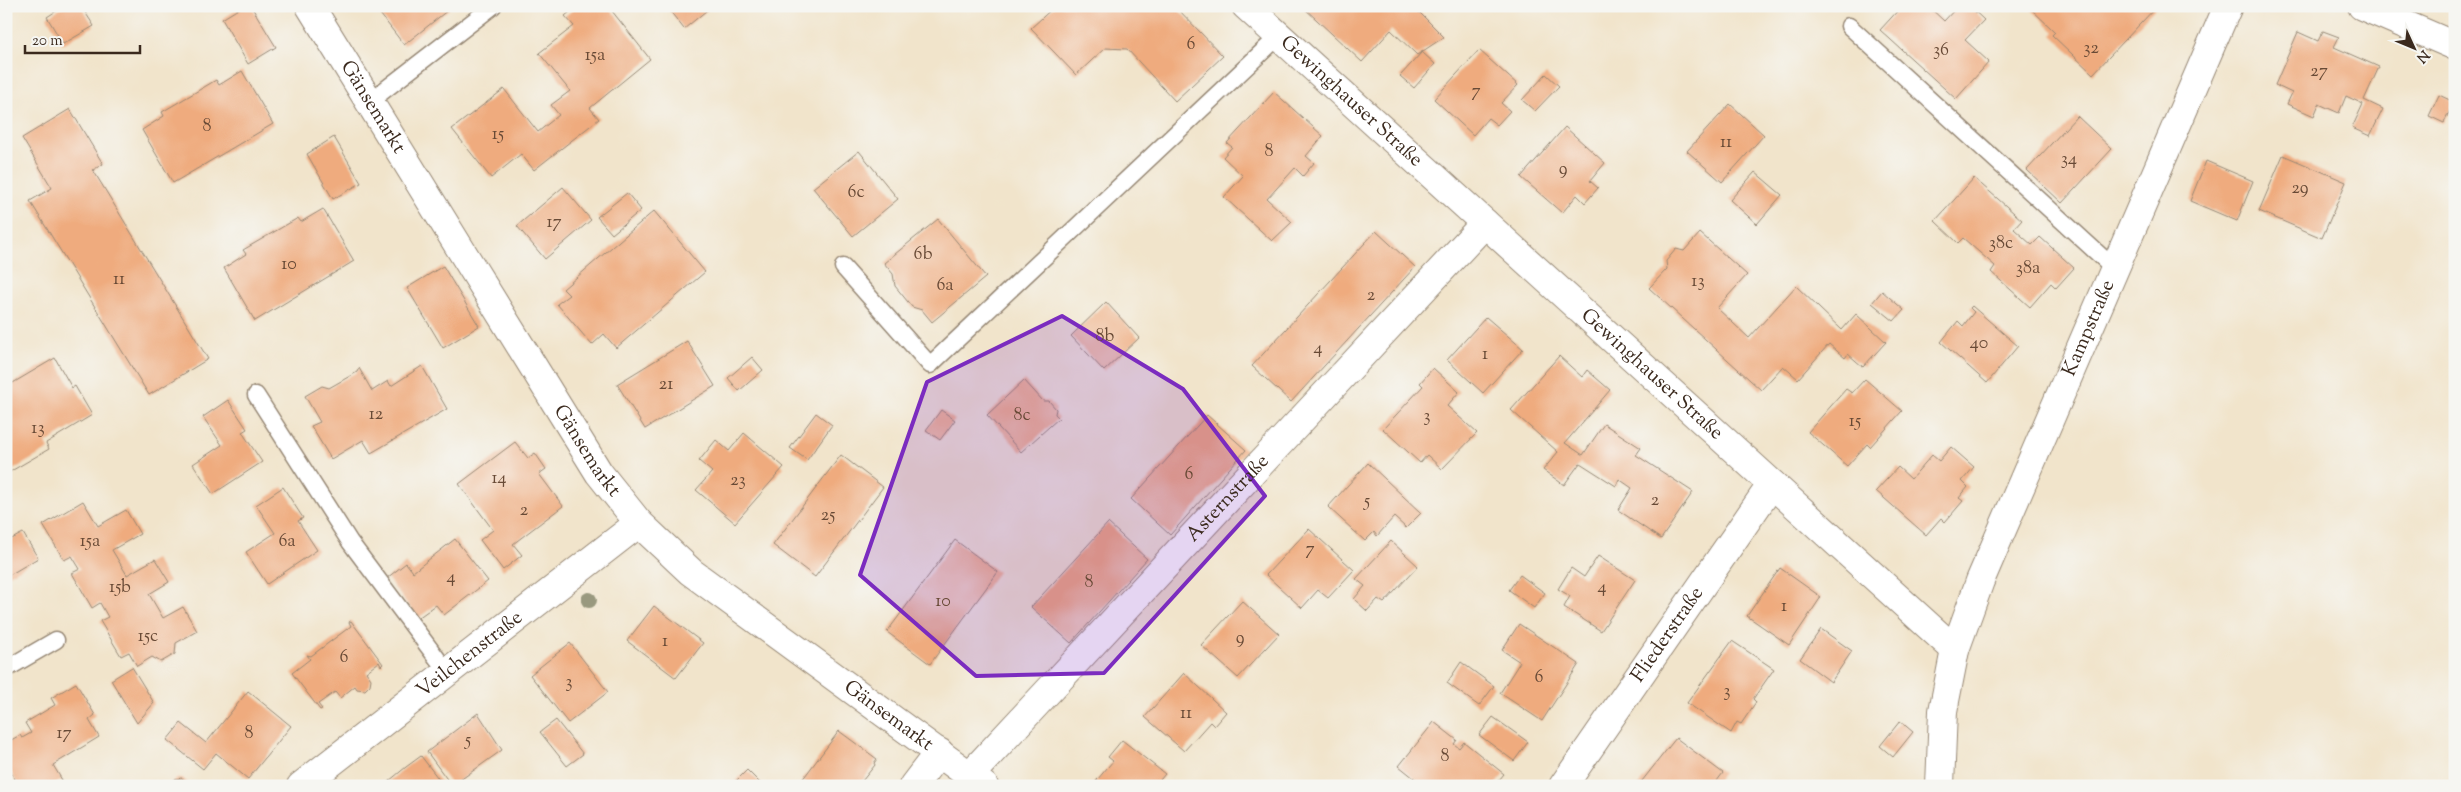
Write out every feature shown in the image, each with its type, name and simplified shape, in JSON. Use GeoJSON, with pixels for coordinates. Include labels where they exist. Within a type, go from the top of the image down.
{"type":"FeatureCollection","features":[{"type":"Feature","properties":{"kind":"street","name":"Gänsemarkt"},"geometry":{"type":"LineString","coordinates":[[310,6],[599,472],[639,523],[691,572],[977,781]]}},
{"type":"Feature","properties":{"kind":"street","name":"Gewinghauser Straße"},"geometry":{"type":"LineString","coordinates":[[1246,6],[1955,650]]}},
{"type":"Feature","properties":{"kind":"street","name":"Kampstraße"},"geometry":{"type":"LineString","coordinates":[[1955,650],[1980,581],[2228,6]]}},
{"type":"Feature","properties":{"kind":"street"},"geometry":{"type":"LineString","coordinates":[[2362,6],[2455,46]]}},
{"type":"Feature","properties":{"kind":"street","name":"Asternstraße"},"geometry":{"type":"LineString","coordinates":[[977,781],[1485,223]]}},
{"type":"Feature","properties":{"kind":"street","name":"Fliederstraße"},"geometry":{"type":"LineString","coordinates":[[1563,786],[1772,484]]}},
{"type":"Feature","properties":{"kind":"street","name":"Veilchenstraße"},"geometry":{"type":"LineString","coordinates":[[301,786],[639,523]]}},
{"type":"Feature","properties":{"kind":"street"},"geometry":{"type":"LineString","coordinates":[[1940,786],[1943,711],[1955,650]]}},
{"type":"Feature","properties":{"kind":"street"},"geometry":{"type":"LineString","coordinates":[[913,786],[939,752]]}},
{"type":"Feature","properties":{"kind":"lane"},"geometry":{"type":"LineString","coordinates":[[369,102],[493,6]]}},
{"type":"Feature","properties":{"kind":"lane"},"geometry":{"type":"LineString","coordinates":[[1849,26],[2114,269]]}},
{"type":"Feature","properties":{"kind":"lane"},"geometry":{"type":"LineString","coordinates":[[843,267],[930,365],[1280,36]]}},
{"type":"Feature","properties":{"kind":"lane"},"geometry":{"type":"LineString","coordinates":[[256,394],[350,542],[448,673]]}},
{"type":"Feature","properties":{"kind":"lane"},"geometry":{"type":"LineString","coordinates":[[6,669],[56,640]]}},
{"type":"Feature","properties":{"kind":"highlighted area"},"geometry":{"type":"Polygon","coordinates":[[[1062,316],[1183,389],[1265,496],[1104,673],[976,676],[860,575],[927,382],[1062,316]]]}},
{"type":"Feature","properties":{"kind":"building"},"geometry":{"type":"Polygon","coordinates":[[[64,6],[87,6],[83,9],[94,26],[63,44],[47,17],[64,6]]]}},
{"type":"Feature","properties":{"kind":"building"},"geometry":{"type":"Polygon","coordinates":[[[243,6],[251,6],[276,47],[248,64],[222,19],[243,6]]]}},
{"type":"Feature","properties":{"kind":"building"},"geometry":{"type":"Polygon","coordinates":[[[374,6],[453,6],[404,45],[374,6]]]}},
{"type":"Feature","properties":{"kind":"building"},"geometry":{"type":"Polygon","coordinates":[[[577,6],[608,6],[650,59],[590,108],[599,119],[534,170],[521,154],[491,178],[452,129],[504,89],[538,132],[559,115],[551,105],[570,91],[539,53],[574,26],[565,16],[577,6]]]}},
{"type":"Feature","properties":{"kind":"building"},"geometry":{"type":"Polygon","coordinates":[[[666,6],[712,6],[684,29],[666,6]]]}},
{"type":"Feature","properties":{"kind":"building"},"geometry":{"type":"Polygon","coordinates":[[[1055,6],[1175,6],[1223,56],[1175,101],[1127,49],[1105,48],[1076,75],[1031,28],[1055,6]]]}},
{"type":"Feature","properties":{"kind":"building"},"geometry":{"type":"Polygon","coordinates":[[[1302,6],[1413,6],[1444,37],[1417,55],[1391,30],[1362,62],[1302,6]]]}},
{"type":"Feature","properties":{"kind":"building"},"geometry":{"type":"Polygon","coordinates":[[[1902,6],[1928,6],[1944,21],[1958,6],[1969,6],[1984,20],[1965,40],[1989,62],[1956,99],[1880,30],[1902,6]]]}},
{"type":"Feature","properties":{"kind":"building"},"geometry":{"type":"Polygon","coordinates":[[[2028,6],[2157,6],[2093,74],[2052,35],[2055,32],[2028,6]]]}},
{"type":"Feature","properties":{"kind":"building"},"geometry":{"type":"Polygon","coordinates":[[[2323,31],[2339,37],[2334,47],[2379,67],[2364,100],[2383,109],[2370,136],[2352,128],[2363,104],[2346,96],[2339,113],[2319,104],[2314,116],[2287,104],[2292,93],[2275,85],[2298,32],[2318,41],[2323,31]]]}},
{"type":"Feature","properties":{"kind":"building"},"geometry":{"type":"Polygon","coordinates":[[[1479,50],[1518,85],[1501,103],[1510,111],[1497,125],[1488,118],[1473,135],[1434,99],[1479,50]]]}},
{"type":"Feature","properties":{"kind":"building"},"geometry":{"type":"Polygon","coordinates":[[[1422,52],[1435,64],[1414,88],[1400,76],[1422,52]]]}},
{"type":"Feature","properties":{"kind":"building"},"geometry":{"type":"Polygon","coordinates":[[[242,71],[273,124],[173,183],[142,130],[164,116],[162,112],[216,80],[219,85],[242,71]]]}},
{"type":"Feature","properties":{"kind":"building"},"geometry":{"type":"Polygon","coordinates":[[[1546,74],[1559,86],[1535,111],[1522,100],[1546,74]]]}},
{"type":"Feature","properties":{"kind":"building"},"geometry":{"type":"Polygon","coordinates":[[[1274,92],[1323,136],[1306,156],[1314,163],[1303,176],[1295,168],[1267,199],[1292,222],[1272,241],[1224,197],[1243,176],[1223,157],[1232,147],[1227,143],[1274,92]]]}},
{"type":"Feature","properties":{"kind":"building"},"geometry":{"type":"Polygon","coordinates":[[[2439,95],[2454,102],[2444,123],[2429,116],[2439,95]]]}},
{"type":"Feature","properties":{"kind":"building"},"geometry":{"type":"Polygon","coordinates":[[[1730,104],[1764,135],[1722,182],[1687,151],[1730,104]]]}},
{"type":"Feature","properties":{"kind":"building"},"geometry":{"type":"Polygon","coordinates":[[[70,109],[103,164],[93,170],[208,359],[149,395],[30,201],[52,188],[22,138],[70,109]]]}},
{"type":"Feature","properties":{"kind":"building"},"geometry":{"type":"Polygon","coordinates":[[[2077,116],[2112,149],[2062,203],[2027,170],[2077,116]]]}},
{"type":"Feature","properties":{"kind":"building"},"geometry":{"type":"Polygon","coordinates":[[[1565,127],[1605,163],[1590,181],[1598,188],[1585,203],[1577,195],[1562,213],[1521,177],[1565,127]]]}},
{"type":"Feature","properties":{"kind":"building"},"geometry":{"type":"Polygon","coordinates":[[[334,137],[361,183],[333,199],[307,154],[334,137]]]}},
{"type":"Feature","properties":{"kind":"building"},"geometry":{"type":"Polygon","coordinates":[[[859,151],[898,199],[853,236],[813,188],[859,151]]]}},
{"type":"Feature","properties":{"kind":"building"},"geometry":{"type":"Polygon","coordinates":[[[2283,155],[2346,182],[2322,238],[2259,211],[2283,155]]]}},
{"type":"Feature","properties":{"kind":"building"},"geometry":{"type":"Polygon","coordinates":[[[2206,161],[2253,181],[2237,221],[2190,201],[2206,161]]]}},
{"type":"Feature","properties":{"kind":"building"},"geometry":{"type":"Polygon","coordinates":[[[1755,172],[1782,195],[1757,224],[1730,200],[1755,172]]]}},
{"type":"Feature","properties":{"kind":"building"},"geometry":{"type":"Polygon","coordinates":[[[1974,178],[2022,220],[2014,229],[2032,245],[2040,237],[2074,268],[2056,288],[2051,283],[2030,307],[1991,272],[1995,266],[1963,238],[1958,243],[1935,221],[1974,178]]]}},
{"type":"Feature","properties":{"kind":"building"},"geometry":{"type":"Polygon","coordinates":[[[563,187],[591,220],[545,259],[517,226],[563,187]]]}},
{"type":"Feature","properties":{"kind":"building"},"geometry":{"type":"Polygon","coordinates":[[[627,193],[641,210],[612,234],[597,217],[627,193]]]}},
{"type":"Feature","properties":{"kind":"building"},"geometry":{"type":"Polygon","coordinates":[[[323,209],[354,261],[255,321],[224,268],[246,254],[243,250],[298,218],[301,222],[323,209]]]}},
{"type":"Feature","properties":{"kind":"building"},"geometry":{"type":"Polygon","coordinates":[[[654,211],[705,272],[616,348],[604,334],[592,345],[557,304],[569,295],[563,289],[654,211]]]}},
{"type":"Feature","properties":{"kind":"building"},"geometry":{"type":"Polygon","coordinates":[[[938,219],[986,277],[932,322],[922,310],[912,307],[895,286],[893,274],[884,263],[938,219]]]}},
{"type":"Feature","properties":{"kind":"building"},"geometry":{"type":"Polygon","coordinates":[[[1376,231],[1415,267],[1291,402],[1252,366],[1376,231]]]}},
{"type":"Feature","properties":{"kind":"building"},"geometry":{"type":"Polygon","coordinates":[[[1700,233],[1747,275],[1717,308],[1749,338],[1796,286],[1842,330],[1856,314],[1886,342],[1863,367],[1848,354],[1845,358],[1829,344],[1798,379],[1783,366],[1761,390],[1649,288],[1667,269],[1666,261],[1676,249],[1684,251],[1700,233]]]}},
{"type":"Feature","properties":{"kind":"building"},"geometry":{"type":"Polygon","coordinates":[[[443,266],[479,326],[443,348],[407,288],[443,266]]]}},
{"type":"Feature","properties":{"kind":"building"},"geometry":{"type":"Polygon","coordinates":[[[1882,291],[1904,310],[1894,321],[1872,303],[1882,291]]]}},
{"type":"Feature","properties":{"kind":"building"},"geometry":{"type":"Polygon","coordinates":[[[1106,302],[1139,338],[1104,371],[1071,336],[1106,302]]]}},
{"type":"Feature","properties":{"kind":"building"},"geometry":{"type":"Polygon","coordinates":[[[1972,306],[2018,346],[1987,383],[1941,342],[1958,321],[1963,326],[1974,312],[1970,308],[1972,306]]]}},
{"type":"Feature","properties":{"kind":"building"},"geometry":{"type":"Polygon","coordinates":[[[1486,317],[1523,349],[1483,393],[1447,360],[1486,317]]]}},
{"type":"Feature","properties":{"kind":"building"},"geometry":{"type":"Polygon","coordinates":[[[687,341],[715,386],[645,429],[617,384],[687,341]]]}},
{"type":"Feature","properties":{"kind":"building"},"geometry":{"type":"Polygon","coordinates":[[[1559,356],[1582,377],[1587,370],[1610,390],[1565,443],[1583,455],[1604,424],[1641,448],[1636,455],[1693,492],[1661,539],[1618,510],[1632,488],[1619,479],[1616,486],[1580,463],[1564,485],[1543,470],[1558,452],[1511,410],[1559,356]]]}},
{"type":"Feature","properties":{"kind":"building"},"geometry":{"type":"Polygon","coordinates":[[[752,357],[763,370],[739,391],[728,378],[752,357]]]}},
{"type":"Feature","properties":{"kind":"building"},"geometry":{"type":"Polygon","coordinates":[[[55,358],[72,388],[75,386],[92,415],[46,443],[49,449],[6,474],[6,387],[55,358]]]}},
{"type":"Feature","properties":{"kind":"building"},"geometry":{"type":"Polygon","coordinates":[[[422,366],[447,409],[371,453],[363,440],[331,459],[311,426],[320,422],[305,396],[322,386],[329,388],[357,372],[359,368],[372,391],[388,381],[391,386],[422,366]]]}},
{"type":"Feature","properties":{"kind":"building"},"geometry":{"type":"Polygon","coordinates":[[[1433,368],[1459,392],[1447,406],[1477,433],[1442,469],[1427,455],[1420,463],[1383,429],[1423,386],[1420,383],[1433,368]]]}},
{"type":"Feature","properties":{"kind":"building"},"geometry":{"type":"Polygon","coordinates":[[[1865,379],[1902,411],[1870,447],[1867,444],[1847,466],[1808,432],[1846,389],[1852,393],[1865,379]]]}},
{"type":"Feature","properties":{"kind":"building"},"geometry":{"type":"Polygon","coordinates":[[[1024,380],[1043,401],[1049,401],[1056,409],[1055,414],[1059,418],[1021,452],[987,415],[1024,380]]]}},
{"type":"Feature","properties":{"kind":"building"},"geometry":{"type":"Polygon","coordinates":[[[228,400],[247,429],[242,432],[262,462],[213,494],[193,464],[222,445],[203,417],[228,400]]]}},
{"type":"Feature","properties":{"kind":"building"},"geometry":{"type":"Polygon","coordinates":[[[941,410],[955,420],[940,440],[926,430],[941,410]]]}},
{"type":"Feature","properties":{"kind":"building"},"geometry":{"type":"Polygon","coordinates":[[[816,413],[832,425],[807,460],[790,448],[816,413]]]}},
{"type":"Feature","properties":{"kind":"building"},"geometry":{"type":"Polygon","coordinates":[[[1207,415],[1246,450],[1170,535],[1131,499],[1207,415]]]}},
{"type":"Feature","properties":{"kind":"building"},"geometry":{"type":"Polygon","coordinates":[[[744,433],[784,467],[735,523],[696,490],[712,472],[699,461],[716,440],[729,451],[744,433]]]}},
{"type":"Feature","properties":{"kind":"building"},"geometry":{"type":"Polygon","coordinates":[[[515,442],[528,458],[535,453],[546,469],[539,474],[563,506],[513,544],[522,555],[503,570],[480,540],[493,530],[459,484],[515,442]]]}},
{"type":"Feature","properties":{"kind":"building"},"geometry":{"type":"Polygon","coordinates":[[[1951,447],[1974,467],[1962,481],[1968,487],[1959,498],[1963,501],[1945,522],[1941,518],[1926,535],[1876,491],[1898,467],[1911,479],[1932,455],[1939,461],[1951,447]]]}},
{"type":"Feature","properties":{"kind":"building"},"geometry":{"type":"Polygon","coordinates":[[[841,455],[883,487],[815,577],[773,545],[841,455]]]}},
{"type":"Feature","properties":{"kind":"building"},"geometry":{"type":"Polygon","coordinates":[[[1368,463],[1421,513],[1406,528],[1394,517],[1377,536],[1374,532],[1365,541],[1328,507],[1368,463]]]}},
{"type":"Feature","properties":{"kind":"building"},"geometry":{"type":"Polygon","coordinates":[[[283,487],[303,518],[298,521],[317,550],[267,584],[246,552],[275,533],[256,505],[283,487]]]}},
{"type":"Feature","properties":{"kind":"building"},"geometry":{"type":"Polygon","coordinates":[[[83,501],[98,526],[126,510],[140,534],[112,550],[127,575],[155,559],[169,582],[149,594],[163,618],[183,607],[197,631],[176,643],[175,654],[161,662],[152,657],[137,666],[129,652],[121,656],[100,621],[108,617],[100,603],[92,608],[72,573],[80,569],[72,556],[64,560],[43,525],[83,501]]]}},
{"type":"Feature","properties":{"kind":"building"},"geometry":{"type":"Polygon","coordinates":[[[1108,523],[1147,559],[1071,643],[1031,607],[1108,523]]]}},
{"type":"Feature","properties":{"kind":"building"},"geometry":{"type":"Polygon","coordinates":[[[1309,529],[1354,570],[1328,598],[1318,590],[1302,608],[1266,575],[1309,529]]]}},
{"type":"Feature","properties":{"kind":"building"},"geometry":{"type":"Polygon","coordinates":[[[23,533],[38,558],[6,577],[6,542],[23,533]]]}},
{"type":"Feature","properties":{"kind":"building"},"geometry":{"type":"Polygon","coordinates":[[[455,539],[488,581],[444,615],[436,605],[418,618],[387,578],[406,563],[413,572],[455,539]]]}},
{"type":"Feature","properties":{"kind":"building"},"geometry":{"type":"Polygon","coordinates":[[[955,540],[998,572],[930,664],[887,632],[955,540]]]}},
{"type":"Feature","properties":{"kind":"building"},"geometry":{"type":"Polygon","coordinates":[[[1391,541],[1418,566],[1384,603],[1378,599],[1367,611],[1354,599],[1365,586],[1356,579],[1391,541]]]}},
{"type":"Feature","properties":{"kind":"building"},"geometry":{"type":"Polygon","coordinates":[[[1598,556],[1635,580],[1601,631],[1564,607],[1570,596],[1558,589],[1571,568],[1584,577],[1598,556]]]}},
{"type":"Feature","properties":{"kind":"building"},"geometry":{"type":"Polygon","coordinates":[[[1780,568],[1821,597],[1789,645],[1747,616],[1780,568]]]}},
{"type":"Feature","properties":{"kind":"building"},"geometry":{"type":"Polygon","coordinates":[[[1520,575],[1545,593],[1534,608],[1509,590],[1520,575]]]}},
{"type":"Feature","properties":{"kind":"building"},"geometry":{"type":"Polygon","coordinates":[[[1242,601],[1279,634],[1238,678],[1201,645],[1242,601]]]}},
{"type":"Feature","properties":{"kind":"building"},"geometry":{"type":"Polygon","coordinates":[[[654,606],[703,643],[676,678],[627,641],[654,606]]]}},
{"type":"Feature","properties":{"kind":"building"},"geometry":{"type":"Polygon","coordinates":[[[351,621],[383,664],[381,666],[379,662],[366,672],[371,679],[370,685],[365,690],[357,689],[355,686],[340,698],[335,692],[318,704],[322,709],[320,710],[292,673],[310,659],[307,655],[311,656],[351,626],[349,622],[351,621]]]}},
{"type":"Feature","properties":{"kind":"building"},"geometry":{"type":"Polygon","coordinates":[[[1519,624],[1579,664],[1542,721],[1500,693],[1520,662],[1502,650],[1519,624]]]}},
{"type":"Feature","properties":{"kind":"building"},"geometry":{"type":"Polygon","coordinates":[[[1821,629],[1852,651],[1831,682],[1800,659],[1821,629]]]}},
{"type":"Feature","properties":{"kind":"building"},"geometry":{"type":"Polygon","coordinates":[[[1732,641],[1774,669],[1753,699],[1756,702],[1741,724],[1737,722],[1731,733],[1687,703],[1732,641]]]}},
{"type":"Feature","properties":{"kind":"building"},"geometry":{"type":"Polygon","coordinates":[[[570,643],[608,692],[568,723],[530,675],[570,643]]]}},
{"type":"Feature","properties":{"kind":"building"},"geometry":{"type":"Polygon","coordinates":[[[1461,662],[1494,686],[1479,706],[1447,683],[1461,662]]]}},
{"type":"Feature","properties":{"kind":"building"},"geometry":{"type":"Polygon","coordinates":[[[132,667],[154,703],[137,723],[111,680],[132,667]]]}},
{"type":"Feature","properties":{"kind":"building"},"geometry":{"type":"Polygon","coordinates":[[[1184,673],[1226,712],[1214,726],[1210,722],[1184,751],[1145,717],[1184,673]]]}},
{"type":"Feature","properties":{"kind":"building"},"geometry":{"type":"Polygon","coordinates":[[[76,683],[95,715],[89,720],[99,737],[53,765],[62,780],[52,786],[19,786],[6,764],[6,743],[20,735],[22,738],[31,733],[25,723],[55,705],[51,698],[76,683]]]}},
{"type":"Feature","properties":{"kind":"building"},"geometry":{"type":"Polygon","coordinates":[[[248,691],[291,726],[248,779],[216,753],[203,769],[167,740],[181,723],[206,743],[248,691]]]}},
{"type":"Feature","properties":{"kind":"building"},"geometry":{"type":"Polygon","coordinates":[[[478,713],[502,750],[452,786],[427,752],[478,713]]]}},
{"type":"Feature","properties":{"kind":"building"},"geometry":{"type":"Polygon","coordinates":[[[1493,717],[1528,742],[1514,761],[1479,735],[1493,717]]]}},
{"type":"Feature","properties":{"kind":"building"},"geometry":{"type":"Polygon","coordinates":[[[556,720],[583,754],[567,766],[540,732],[556,720]]]}},
{"type":"Feature","properties":{"kind":"building"},"geometry":{"type":"Polygon","coordinates":[[[1900,721],[1913,732],[1893,757],[1880,746],[1900,721]]]}},
{"type":"Feature","properties":{"kind":"building"},"geometry":{"type":"Polygon","coordinates":[[[1434,722],[1457,740],[1454,744],[1459,748],[1464,742],[1504,774],[1494,786],[1424,786],[1399,766],[1434,722]]]}},
{"type":"Feature","properties":{"kind":"building"},"geometry":{"type":"Polygon","coordinates":[[[839,731],[877,759],[874,763],[875,765],[858,786],[809,786],[802,780],[839,731]]]}},
{"type":"Feature","properties":{"kind":"building"},"geometry":{"type":"Polygon","coordinates":[[[1676,738],[1723,773],[1713,786],[1638,786],[1676,738]]]}},
{"type":"Feature","properties":{"kind":"building"},"geometry":{"type":"Polygon","coordinates":[[[1122,740],[1165,774],[1155,786],[1092,786],[1113,761],[1108,757],[1122,740]]]}},
{"type":"Feature","properties":{"kind":"building"},"geometry":{"type":"Polygon","coordinates":[[[421,756],[444,786],[383,786],[406,767],[421,756]]]}},
{"type":"Feature","properties":{"kind":"building"},"geometry":{"type":"Polygon","coordinates":[[[747,770],[763,786],[733,784],[747,770]]]}},
{"type":"Feature","properties":{"kind":"building"},"geometry":{"type":"Polygon","coordinates":[[[182,778],[191,786],[170,786],[175,779],[182,778]]]}}]}
